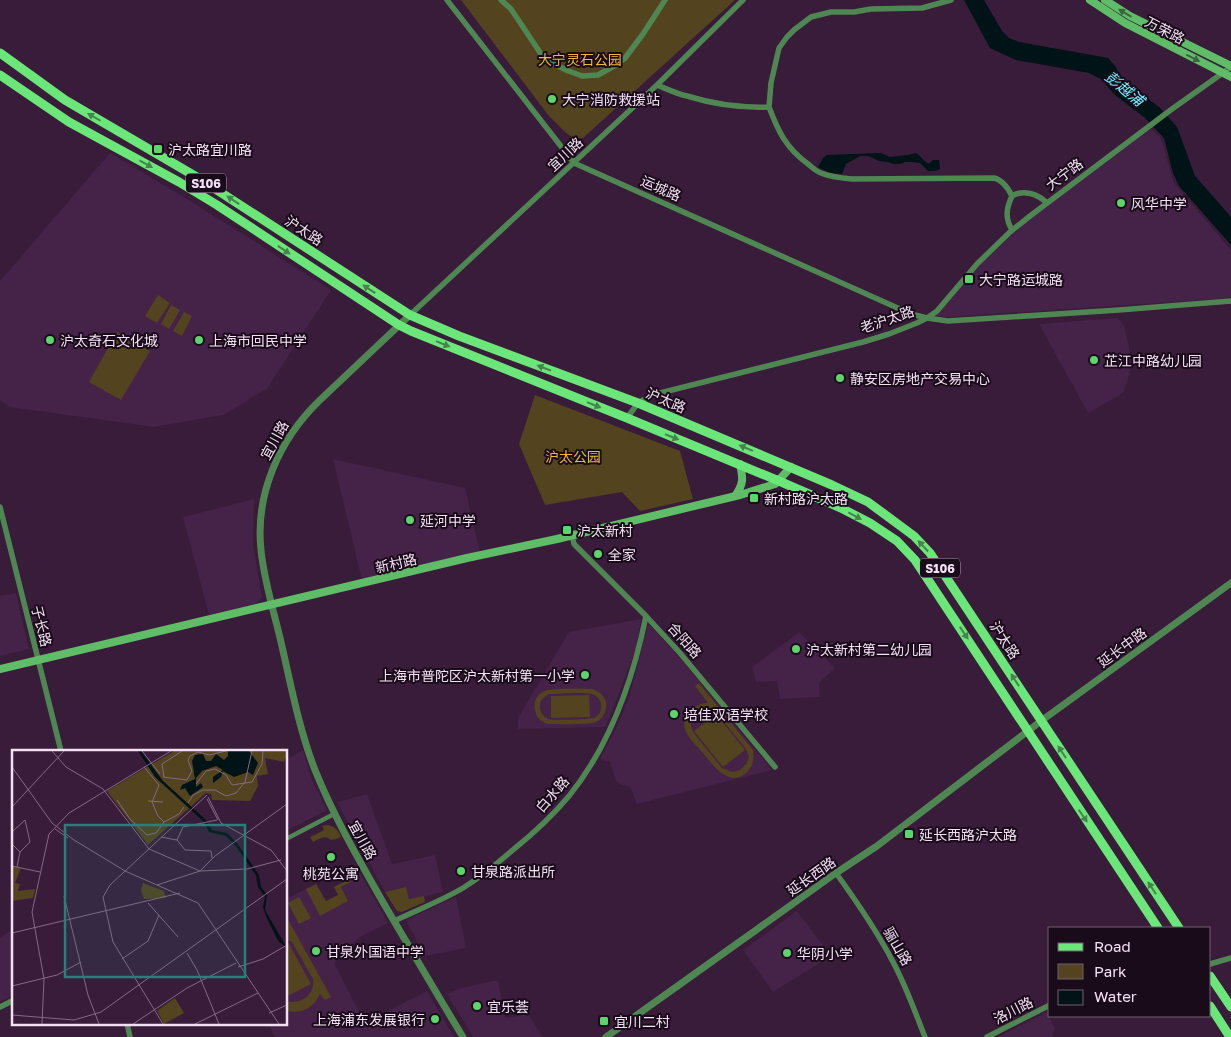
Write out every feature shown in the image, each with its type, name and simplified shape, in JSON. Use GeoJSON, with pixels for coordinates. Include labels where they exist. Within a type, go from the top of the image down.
{"type":"FeatureCollection","features":[{"type":"Feature","properties":{"kind":"main road","name":"万荣路"},"geometry":{"type":"LineString","coordinates":[[1090,0],[1125,23],[1231,77]]}},
{"type":"Feature","properties":{"kind":"main road","name":"万荣路"},"geometry":{"type":"LineString","coordinates":[[1104,0],[1130,16],[1231,67]]}},
{"type":"Feature","properties":{"kind":"main road","name":"沪太路"},"geometry":{"type":"LineString","coordinates":[[0,53],[65,100],[200,179],[410,316],[638,403],[790,467],[868,502],[914,536],[930,553],[944,573],[1178,927]]}},
{"type":"Feature","properties":{"kind":"main road","name":"沪太路"},"geometry":{"type":"LineString","coordinates":[[0,75],[69,122],[217,205],[398,325],[740,464],[841,508],[870,523],[897,541],[915,560],[976,650],[1027,731],[1157,927]]}},
{"type":"Feature","properties":{"kind":"main road"},"geometry":{"type":"LineString","coordinates":[[736,496],[741,488],[743,476],[740,464]]}},
{"type":"Feature","properties":{"kind":"main road","name":"新村路"},"geometry":{"type":"LineString","coordinates":[[0,669],[736,496],[770,487],[779,481],[790,467]]}},
{"type":"Feature","properties":{"kind":"main road"},"geometry":{"type":"LineString","coordinates":[[1211,977],[1231,1007]]}},
{"type":"Feature","properties":{"kind":"main road"},"geometry":{"type":"LineString","coordinates":[[1211,1008],[1230,1037]]}},
{"type":"Feature","properties":{"kind":"street","name":"运城路"},"geometry":{"type":"LineString","coordinates":[[447,0],[574,163],[903,311],[927,318]]}},
{"type":"Feature","properties":{"kind":"street"},"geometry":{"type":"LineString","coordinates":[[501,0],[511,9],[541,54],[551,62],[582,76],[598,75],[625,58],[665,0]]}},
{"type":"Feature","properties":{"kind":"street","name":"宜川路"},"geometry":{"type":"LineString","coordinates":[[462,1037],[334,814],[314,768],[300,724],[261,553],[260,531],[264,494],[275,463],[293,430],[309,410],[657,85],[743,0]]}},
{"type":"Feature","properties":{"kind":"street"},"geometry":{"type":"LineString","coordinates":[[951,0],[922,8],[831,12],[811,17],[794,30],[779,48],[771,83],[769,106],[778,130],[786,144],[794,153],[821,173],[852,179],[994,178],[1000,180],[1012,196]]}},
{"type":"Feature","properties":{"kind":"street","name":"大宁路"},"geometry":{"type":"LineString","coordinates":[[927,318],[937,311],[977,264],[1012,230],[1231,67]]}},
{"type":"Feature","properties":{"kind":"street"},"geometry":{"type":"LineString","coordinates":[[657,85],[685,96],[706,101],[756,107],[769,106]]}},
{"type":"Feature","properties":{"kind":"street"},"geometry":{"type":"LineString","coordinates":[[1012,230],[1006,219],[1012,196],[1018,193],[1036,195],[1047,203]]}},
{"type":"Feature","properties":{"kind":"street","name":"老沪太路"},"geometry":{"type":"LineString","coordinates":[[627,418],[638,403],[652,395],[889,334],[905,329],[927,318],[948,321],[1231,301]]}},
{"type":"Feature","properties":{"kind":"street","name":"子长路"},"geometry":{"type":"LineString","coordinates":[[0,508],[61,750]]}},
{"type":"Feature","properties":{"kind":"street","name":"合阳路"},"geometry":{"type":"LineString","coordinates":[[572,535],[574,544],[646,616],[686,660],[775,767]]}},
{"type":"Feature","properties":{"kind":"street","name":"延长中路"},"geometry":{"type":"LineString","coordinates":[[1027,731],[1231,584]]}},
{"type":"Feature","properties":{"kind":"street","name":"白水路"},"geometry":{"type":"LineString","coordinates":[[394,921],[450,895],[479,877],[529,836],[569,796],[593,760],[614,722],[634,668],[646,616]]}},
{"type":"Feature","properties":{"kind":"street","name":"延长西路"},"geometry":{"type":"LineString","coordinates":[[606,1037],[836,873],[877,846],[1027,731]]}},
{"type":"Feature","properties":{"kind":"street"},"geometry":{"type":"LineString","coordinates":[[288,838],[334,814]]}},
{"type":"Feature","properties":{"kind":"street","name":"骊山路"},"geometry":{"type":"LineString","coordinates":[[836,873],[879,936],[894,963],[907,989],[925,1037]]}},
{"type":"Feature","properties":{"kind":"street"},"geometry":{"type":"LineString","coordinates":[[1211,964],[1231,958]]}},
{"type":"Feature","properties":{"kind":"street"},"geometry":{"type":"LineString","coordinates":[[0,1007],[12,1001]]}},
{"type":"Feature","properties":{"kind":"street","name":"洛川路"},"geometry":{"type":"LineString","coordinates":[[987,1037],[1048,1006]]}},
{"type":"Feature","properties":{"kind":"street"},"geometry":{"type":"LineString","coordinates":[[127,1024],[130,1037]]}},
{"type":"Feature","properties":{"kind":"shaded area","name":"风华中学"},"geometry":{"type":"Polygon","coordinates":[[[1151,129],[1161,138],[1174,183],[1231,250],[1231,297],[948,317],[934,316],[980,265],[1025,223],[1151,129]]]}},
{"type":"Feature","properties":{"kind":"shaded area"},"geometry":{"type":"Polygon","coordinates":[[[110,153],[189,200],[331,290],[267,389],[223,415],[154,427],[10,407],[0,400],[0,281],[110,153]]]}},
{"type":"Feature","properties":{"kind":"shaded area","name":"芷江中路幼儿园"},"geometry":{"type":"Polygon","coordinates":[[[1118,318],[1124,326],[1129,347],[1130,373],[1123,393],[1088,413],[1039,324],[1118,318]]]}},
{"type":"Feature","properties":{"kind":"shaded area","name":"延河中学"},"geometry":{"type":"Polygon","coordinates":[[[333,459],[465,488],[480,552],[362,580],[333,459]]]}},
{"type":"Feature","properties":{"kind":"shaded area"},"geometry":{"type":"Polygon","coordinates":[[[254,499],[253,545],[262,597],[256,604],[209,615],[183,517],[254,499]]]}},
{"type":"Feature","properties":{"kind":"shaded area"},"geometry":{"type":"Polygon","coordinates":[[[16,593],[29,649],[0,656],[0,596],[16,593]]]}},
{"type":"Feature","properties":{"kind":"shaded area","name":"上海市普陀区沪太新村第一小学"},"geometry":{"type":"Polygon","coordinates":[[[641,619],[636,648],[605,727],[518,729],[518,718],[569,632],[641,619]]]}},
{"type":"Feature","properties":{"kind":"shaded area","name":"培佳双语学校"},"geometry":{"type":"Polygon","coordinates":[[[648,623],[679,657],[772,770],[637,804],[630,787],[616,781],[610,762],[600,759],[629,697],[648,623]]]}},
{"type":"Feature","properties":{"kind":"shaded area","name":"沪太新村第二幼儿园"},"geometry":{"type":"Polygon","coordinates":[[[799,632],[835,668],[819,683],[820,697],[780,699],[777,681],[756,682],[752,667],[799,632]]]}},
{"type":"Feature","properties":{"kind":"shaded area"},"geometry":{"type":"Polygon","coordinates":[[[303,750],[312,780],[327,810],[288,830],[288,759],[303,750]]]}},
{"type":"Feature","properties":{"kind":"shaded area"},"geometry":{"type":"Polygon","coordinates":[[[367,794],[392,864],[435,855],[443,892],[409,900],[406,887],[385,892],[337,802],[367,794]]]}},
{"type":"Feature","properties":{"kind":"shaded area","name":"甘泉外国语中学"},"geometry":{"type":"Polygon","coordinates":[[[360,873],[388,923],[358,938],[334,963],[365,1023],[427,991],[454,1037],[275,1037],[268,1024],[288,1024],[288,898],[316,884],[326,901],[338,895],[334,887],[360,873]]]}},
{"type":"Feature","properties":{"kind":"shaded area"},"geometry":{"type":"Polygon","coordinates":[[[456,897],[466,948],[425,956],[406,920],[456,897]]]}},
{"type":"Feature","properties":{"kind":"shaded area","name":"华阴小学"},"geometry":{"type":"Polygon","coordinates":[[[797,911],[831,956],[773,992],[743,950],[797,911]]]}},
{"type":"Feature","properties":{"kind":"shaded area"},"geometry":{"type":"Polygon","coordinates":[[[12,929],[12,995],[0,1002],[0,938],[12,929]]]}},
{"type":"Feature","properties":{"kind":"shaded area"},"geometry":{"type":"Polygon","coordinates":[[[498,980],[505,1018],[528,1014],[543,1037],[473,1037],[447,994],[461,988],[498,980]]]}},
{"type":"Feature","properties":{"kind":"shaded area"},"geometry":{"type":"Polygon","coordinates":[[[1047,1012],[1055,1029],[1052,1037],[998,1037],[1047,1012]]]}},
{"type":"Feature","properties":{"kind":"green space","name":"大宁灵石公园"},"geometry":{"type":"Polygon","coordinates":[[[461,0],[735,0],[583,138],[573,138],[549,116],[461,0]]]}},
{"type":"Feature","properties":{"kind":"green space"},"geometry":{"type":"Polygon","coordinates":[[[158,295],[170,303],[157,323],[145,316],[158,295]]]}},
{"type":"Feature","properties":{"kind":"green space"},"geometry":{"type":"Polygon","coordinates":[[[171,305],[180,310],[169,329],[161,324],[171,305]]]}},
{"type":"Feature","properties":{"kind":"green space"},"geometry":{"type":"Polygon","coordinates":[[[184,312],[192,316],[182,336],[173,331],[184,312]]]}},
{"type":"Feature","properties":{"kind":"green space"},"geometry":{"type":"Polygon","coordinates":[[[117,332],[150,351],[121,400],[89,382],[117,332]]]}},
{"type":"Feature","properties":{"kind":"green space","name":"沪太公园"},"geometry":{"type":"Polygon","coordinates":[[[535,395],[680,451],[693,499],[640,511],[622,492],[545,505],[519,444],[535,395]]]}},
{"type":"Feature","properties":{"kind":"green space"},"geometry":{"type":"Polygon","coordinates":[[[699,683],[753,750],[752,764],[748,771],[741,776],[735,778],[722,774],[687,734],[684,722],[688,712],[697,706],[708,703],[695,686],[699,683]],[[706,708],[699,710],[692,717],[693,732],[722,768],[733,772],[740,770],[746,764],[749,757],[746,749],[714,710],[706,708]]]}},
{"type":"Feature","properties":{"kind":"green space"},"geometry":{"type":"Polygon","coordinates":[[[554,689],[592,689],[599,692],[606,702],[604,714],[596,722],[547,724],[536,715],[535,701],[542,692],[554,689]],[[579,693],[549,694],[545,696],[540,704],[542,714],[552,720],[594,718],[601,711],[600,702],[594,695],[579,693]]]}},
{"type":"Feature","properties":{"kind":"green space"},"geometry":{"type":"Polygon","coordinates":[[[589,695],[590,717],[551,718],[551,696],[589,695]]]}},
{"type":"Feature","properties":{"kind":"green space"},"geometry":{"type":"Polygon","coordinates":[[[716,714],[745,750],[723,767],[694,731],[716,714]]]}},
{"type":"Feature","properties":{"kind":"green space"},"geometry":{"type":"Polygon","coordinates":[[[328,825],[336,829],[341,837],[331,840],[324,837],[313,842],[310,837],[324,830],[322,826],[328,825]]]}},
{"type":"Feature","properties":{"kind":"green space"},"geometry":{"type":"Polygon","coordinates":[[[349,879],[351,882],[341,887],[348,901],[320,916],[306,889],[316,884],[326,901],[338,895],[334,887],[349,879]]]}},
{"type":"Feature","properties":{"kind":"green space"},"geometry":{"type":"Polygon","coordinates":[[[406,887],[409,899],[424,896],[425,902],[402,912],[397,911],[385,892],[406,887]]]}},
{"type":"Feature","properties":{"kind":"green space"},"geometry":{"type":"Polygon","coordinates":[[[299,897],[311,918],[299,924],[288,903],[299,897]]]}},
{"type":"Feature","properties":{"kind":"green space"},"geometry":{"type":"Polygon","coordinates":[[[288,920],[331,997],[325,1000],[320,994],[311,1006],[298,1012],[288,1011],[288,1001],[306,998],[312,990],[313,979],[292,942],[288,940],[288,920]]]}},
{"type":"Feature","properties":{"kind":"green space"},"geometry":{"type":"Polygon","coordinates":[[[288,942],[311,984],[288,996],[288,942]]]}},
{"type":"Feature","properties":{"kind":"water","name":"彭越浦"},"geometry":{"type":"Polygon","coordinates":[[[964,0],[984,0],[1002,31],[1009,38],[1019,42],[1108,58],[1116,67],[1121,79],[1159,107],[1177,127],[1195,176],[1231,217],[1231,245],[1179,186],[1173,173],[1164,138],[1144,117],[1115,95],[1101,79],[1089,73],[1016,60],[990,48],[964,0]]]}},
{"type":"Feature","properties":{"kind":"water"},"geometry":{"type":"Polygon","coordinates":[[[881,153],[890,157],[916,153],[929,164],[933,160],[939,160],[940,169],[928,171],[920,163],[905,162],[894,164],[867,156],[860,156],[846,164],[842,174],[830,173],[818,167],[827,155],[881,153]]]}},
{"type":"Feature","properties":{"kind":"place","name":"大宁消防救援站"},"geometry":{"type":"Point","coordinates":[552,99]}},
{"type":"Feature","properties":{"kind":"place","name":"沪太路宜川路"},"geometry":{"type":"Point","coordinates":[158,149]}},
{"type":"Feature","properties":{"kind":"place","name":"风华中学"},"geometry":{"type":"Point","coordinates":[1121,203]}},
{"type":"Feature","properties":{"kind":"place","name":"大宁路运城路"},"geometry":{"type":"Point","coordinates":[969,279]}},
{"type":"Feature","properties":{"kind":"place","name":"沪太奇石文化城"},"geometry":{"type":"Point","coordinates":[50,340]}},
{"type":"Feature","properties":{"kind":"place","name":"上海市回民中学"},"geometry":{"type":"Point","coordinates":[199,340]}},
{"type":"Feature","properties":{"kind":"place","name":"芷江中路幼儿园"},"geometry":{"type":"Point","coordinates":[1094,360]}},
{"type":"Feature","properties":{"kind":"place","name":"静安区房地产交易中心"},"geometry":{"type":"Point","coordinates":[840,378]}},
{"type":"Feature","properties":{"kind":"place","name":"新村路沪太路"},"geometry":{"type":"Point","coordinates":[754,498]}},
{"type":"Feature","properties":{"kind":"place","name":"延河中学"},"geometry":{"type":"Point","coordinates":[410,520]}},
{"type":"Feature","properties":{"kind":"place","name":"沪太新村"},"geometry":{"type":"Point","coordinates":[567,530]}},
{"type":"Feature","properties":{"kind":"place","name":"全家"},"geometry":{"type":"Point","coordinates":[598,554]}},
{"type":"Feature","properties":{"kind":"place","name":"沪太新村第二幼儿园"},"geometry":{"type":"Point","coordinates":[796,649]}},
{"type":"Feature","properties":{"kind":"place","name":"上海市普陀区沪太新村第一小学"},"geometry":{"type":"Point","coordinates":[585,675]}},
{"type":"Feature","properties":{"kind":"place","name":"培佳双语学校"},"geometry":{"type":"Point","coordinates":[674,714]}},
{"type":"Feature","properties":{"kind":"place","name":"延长西路沪太路"},"geometry":{"type":"Point","coordinates":[909,834]}},
{"type":"Feature","properties":{"kind":"place","name":"桃苑公寓"},"geometry":{"type":"Point","coordinates":[331,857]}},
{"type":"Feature","properties":{"kind":"place","name":"甘泉路派出所"},"geometry":{"type":"Point","coordinates":[461,871]}},
{"type":"Feature","properties":{"kind":"place","name":"甘泉外国语中学"},"geometry":{"type":"Point","coordinates":[316,951]}},
{"type":"Feature","properties":{"kind":"place","name":"华阴小学"},"geometry":{"type":"Point","coordinates":[787,953]}},
{"type":"Feature","properties":{"kind":"place","name":"宜乐荟"},"geometry":{"type":"Point","coordinates":[477,1006]}},
{"type":"Feature","properties":{"kind":"place","name":"上海浦东发展银行"},"geometry":{"type":"Point","coordinates":[435,1019]}},
{"type":"Feature","properties":{"kind":"place","name":"宜川二村"},"geometry":{"type":"Point","coordinates":[604,1021]}}]}
